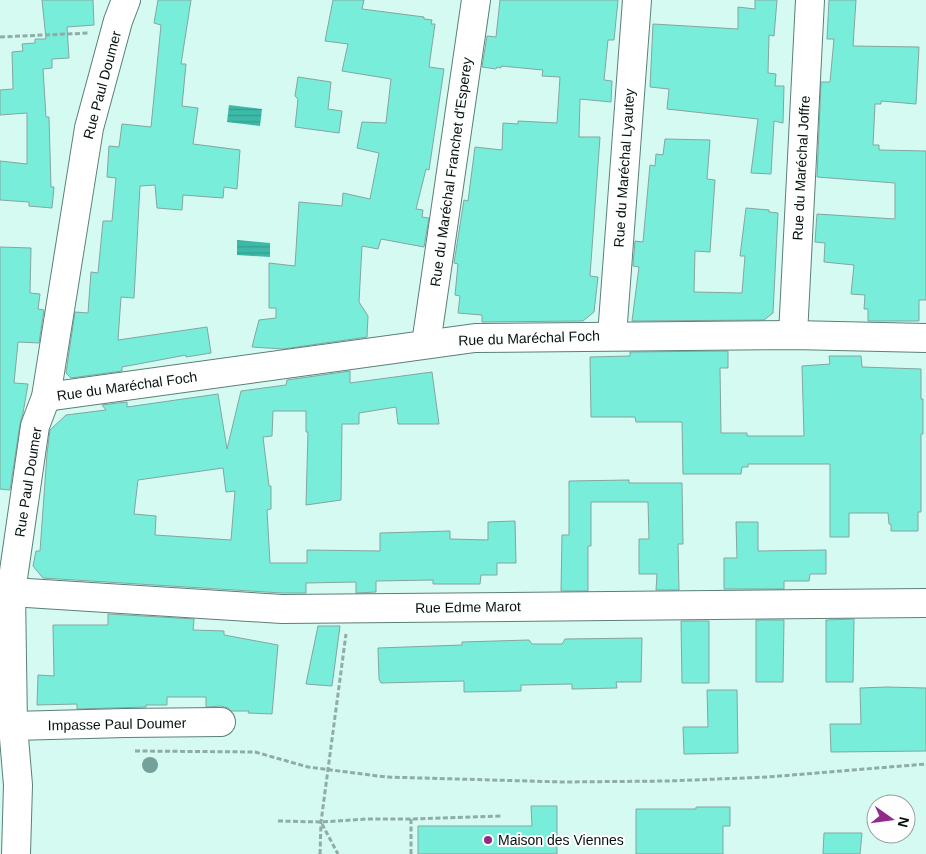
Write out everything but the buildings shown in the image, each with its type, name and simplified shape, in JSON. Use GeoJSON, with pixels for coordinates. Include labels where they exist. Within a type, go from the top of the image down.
{"type":"FeatureCollection","features":[{"type":"Feature","properties":{"kind":"street","name":"Rue Paul Doumer"},"geometry":{"type":"LineString","coordinates":[[16,854],[18,785],[14,726],[11,592],[35,426],[46,397],[89,128],[115,32],[126,0]]}},
{"type":"Feature","properties":{"kind":"street","name":"Rue du Maréchal Franchet d'Esperey"},"geometry":{"type":"LineString","coordinates":[[426,344],[476,0]]}},
{"type":"Feature","properties":{"kind":"street","name":"Rue du Maréchal Lyautey"},"geometry":{"type":"LineString","coordinates":[[612,336],[637,0]]}},
{"type":"Feature","properties":{"kind":"street","name":"Rue du Maréchal Joffre"},"geometry":{"type":"LineString","coordinates":[[793,335],[810,0]]}},
{"type":"Feature","properties":{"kind":"street","name":"Rue du Maréchal Foch"},"geometry":{"type":"LineString","coordinates":[[46,397],[475,338],[793,335],[926,338]]}},
{"type":"Feature","properties":{"kind":"street","name":"Rue Edme Marot"},"geometry":{"type":"LineString","coordinates":[[11,592],[282,609],[926,603]]}},
{"type":"Feature","properties":{"kind":"street","name":"Impasse Paul Doumer"},"geometry":{"type":"LineString","coordinates":[[14,726],[221,722]]}},
{"type":"Feature","properties":{"kind":"path"},"geometry":{"type":"LineString","coordinates":[[0,36],[115,32]]}},
{"type":"Feature","properties":{"kind":"path"},"geometry":{"type":"LineString","coordinates":[[320,854],[321,822],[350,608]]}},
{"type":"Feature","properties":{"kind":"path"},"geometry":{"type":"LineString","coordinates":[[134,751],[255,752],[328,770],[386,777],[573,782],[768,777],[926,764]]}},
{"type":"Feature","properties":{"kind":"path"},"geometry":{"type":"LineString","coordinates":[[278,821],[321,822],[368,818],[411,819],[501,816]]}},
{"type":"Feature","properties":{"kind":"path"},"geometry":{"type":"LineString","coordinates":[[411,819],[411,854]]}},
{"type":"Feature","properties":{"kind":"path"},"geometry":{"type":"LineString","coordinates":[[321,822],[338,854]]}},
{"type":"Feature","properties":{"kind":"shaded area"},"geometry":{"type":"Polygon","coordinates":[[[229,105],[262,109],[260,126],[227,122],[229,105]]]}},
{"type":"Feature","properties":{"kind":"shaded area"},"geometry":{"type":"Polygon","coordinates":[[[237,240],[270,243],[270,257],[237,255],[237,240]]]}},
{"type":"Feature","properties":{"kind":"place","name":"Maison des Viennes"},"geometry":{"type":"Point","coordinates":[488,840]}}]}
